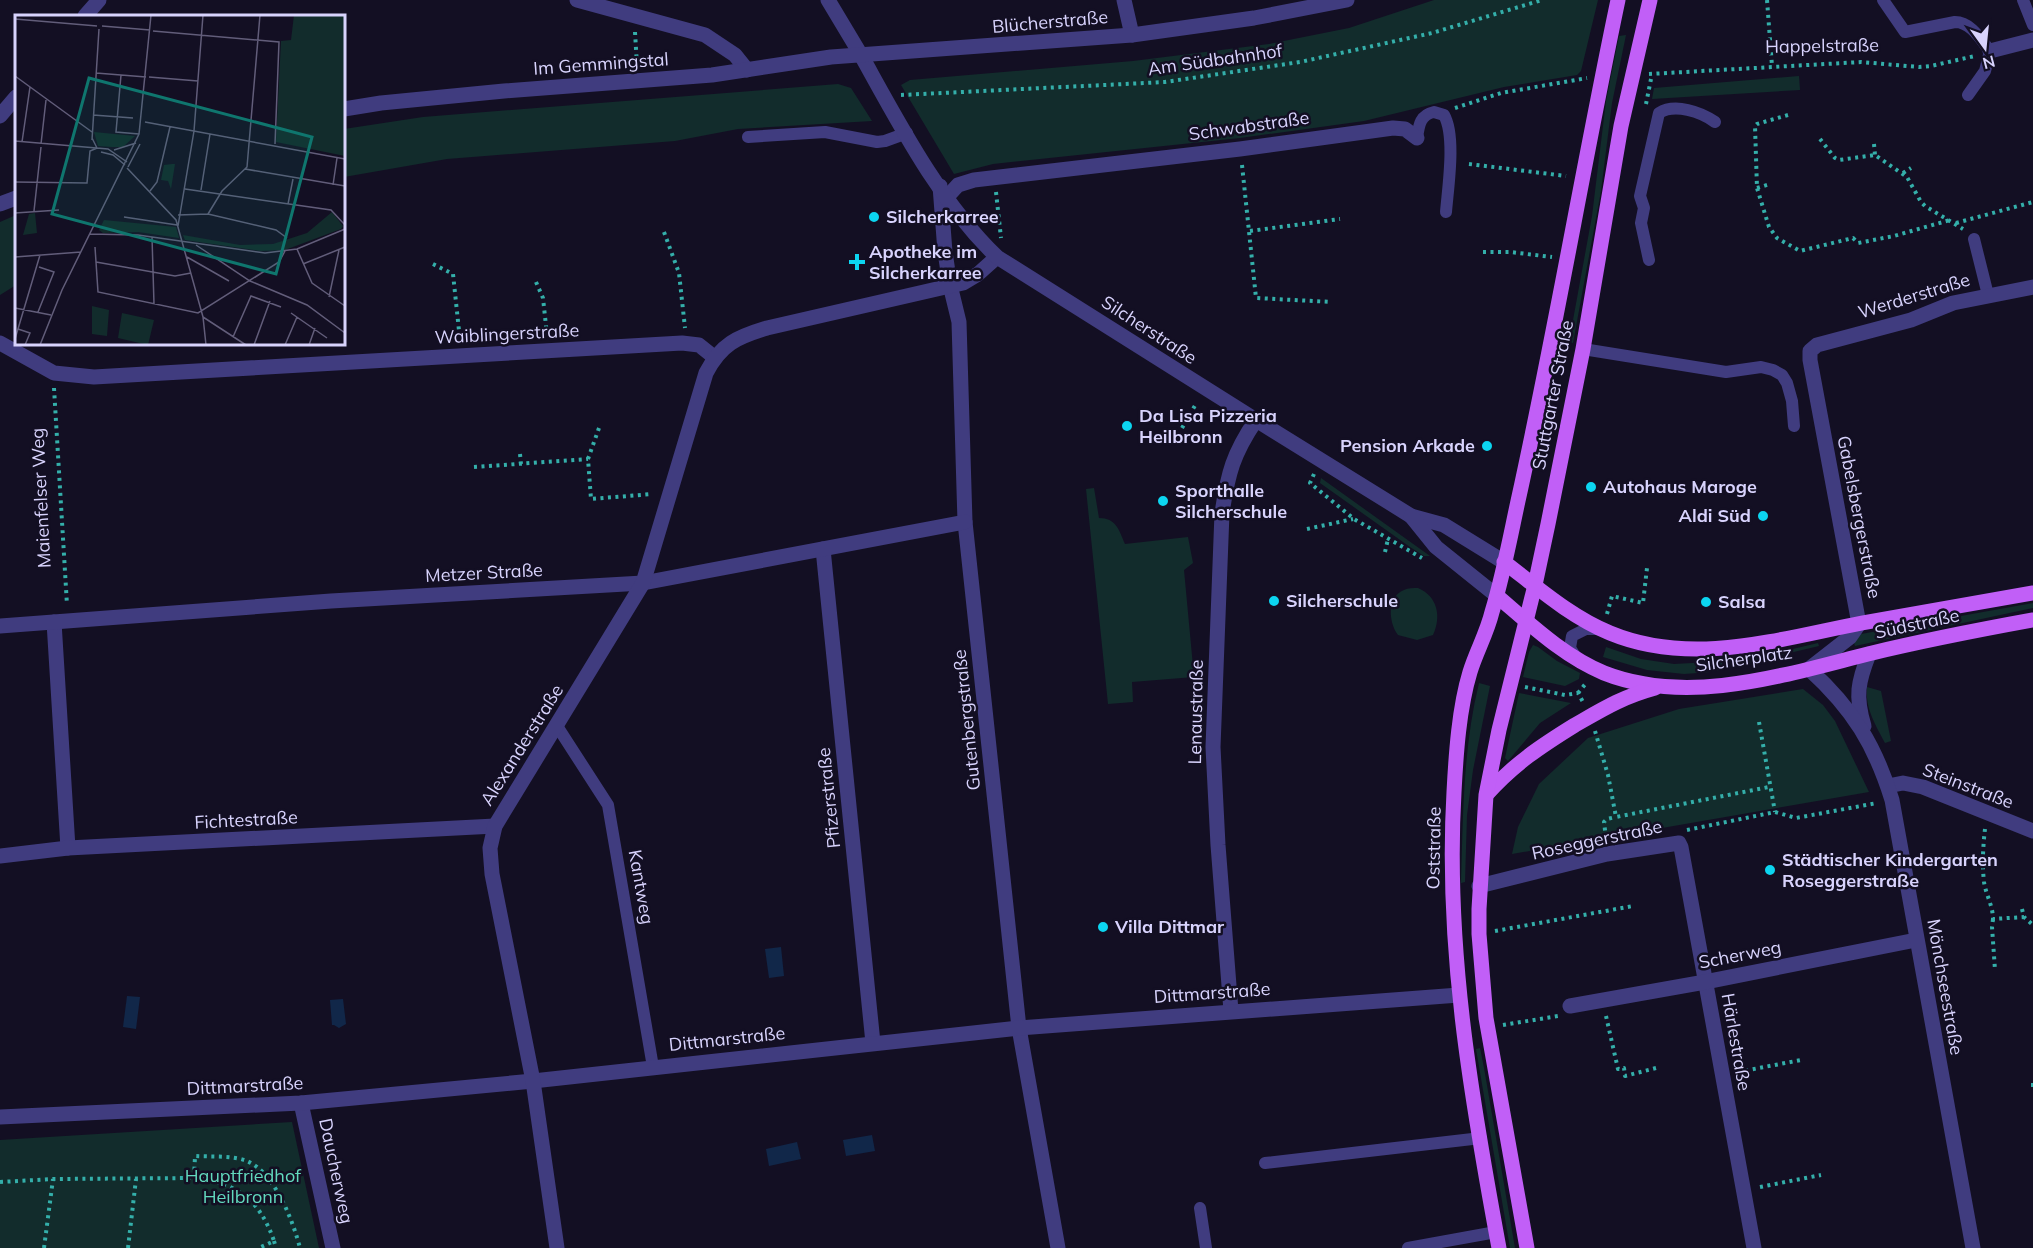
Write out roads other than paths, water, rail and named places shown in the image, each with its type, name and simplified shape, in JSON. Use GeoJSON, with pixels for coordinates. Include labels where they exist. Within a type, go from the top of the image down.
{"type":"FeatureCollection","features":[{"type":"Feature","properties":{"kind":"main road","name":"Stuttgarter Straße"},"geometry":{"type":"LineString","coordinates":[[1504,562],[1549,356],[1618,0]]}},
{"type":"Feature","properties":{"kind":"main road","name":"Stuttgarter Straße"},"geometry":{"type":"LineString","coordinates":[[1486,795],[1499,730],[1535,585],[1583,349],[1621,126],[1650,0]]}},
{"type":"Feature","properties":{"kind":"main road","name":"Silcherplatz"},"geometry":{"type":"LineString","coordinates":[[1504,562],[1582,619],[1603,629],[1656,647],[1687,650],[1763,643],[1859,624]]}},
{"type":"Feature","properties":{"kind":"main road","name":"Oststraße"},"geometry":{"type":"LineString","coordinates":[[1499,1248],[1459,995],[1452,874],[1454,791],[1468,681],[1497,596],[1504,562]]}},
{"type":"Feature","properties":{"kind":"main road","name":"Südstraße"},"geometry":{"type":"LineString","coordinates":[[1859,624],[2033,592]]}},
{"type":"Feature","properties":{"kind":"main road"},"geometry":{"type":"LineString","coordinates":[[1497,596],[1526,621]]}},
{"type":"Feature","properties":{"kind":"main road","name":"Südstraße"},"geometry":{"type":"LineString","coordinates":[[1809,669],[1869,654],[2033,620]]}},
{"type":"Feature","properties":{"kind":"main road","name":"Silcherplatz"},"geometry":{"type":"LineString","coordinates":[[1526,621],[1579,661],[1624,679],[1660,686],[1711,686],[1809,669]]}},
{"type":"Feature","properties":{"kind":"main road"},"geometry":{"type":"LineString","coordinates":[[1527,1248],[1488,1028],[1479,934],[1479,886],[1486,795],[1524,758],[1589,716],[1619,699],[1660,686]]}},
{"type":"Feature","properties":{"kind":"street"},"geometry":{"type":"LineString","coordinates":[[86,15],[99,0]]}},
{"type":"Feature","properties":{"kind":"street"},"geometry":{"type":"LineString","coordinates":[[577,0],[705,35],[735,55],[747,70]]}},
{"type":"Feature","properties":{"kind":"street","name":"Silcherstraße"},"geometry":{"type":"LineString","coordinates":[[828,0],[884,97],[944,191],[972,233],[1000,258],[1411,516],[1444,525],[1504,562]]}},
{"type":"Feature","properties":{"kind":"street"},"geometry":{"type":"LineString","coordinates":[[1124,0],[1132,35]]}},
{"type":"Feature","properties":{"kind":"street","name":"Blücherstraße"},"geometry":{"type":"LineString","coordinates":[[861,55],[1132,35],[1254,18],[1347,0]]}},
{"type":"Feature","properties":{"kind":"street"},"geometry":{"type":"LineString","coordinates":[[1990,51],[2033,40]]}},
{"type":"Feature","properties":{"kind":"street","name":"Im Gemmingstal"},"geometry":{"type":"LineString","coordinates":[[345,109],[393,102],[712,75],[831,57],[861,55]]}},
{"type":"Feature","properties":{"kind":"street"},"geometry":{"type":"LineString","coordinates":[[0,116],[15,97]]}},
{"type":"Feature","properties":{"kind":"street","name":"Schwabstraße"},"geometry":{"type":"LineString","coordinates":[[944,191],[974,180],[994,177],[1240,149],[1393,128],[1405,129],[1417,138]]}},
{"type":"Feature","properties":{"kind":"street","name":"Gutenbergstraße"},"geometry":{"type":"LineString","coordinates":[[944,191],[945,252],[959,322],[965,522],[1019,1028],[1058,1248]]}},
{"type":"Feature","properties":{"kind":"street"},"geometry":{"type":"LineString","coordinates":[[0,204],[15,198]]}},
{"type":"Feature","properties":{"kind":"street"},"geometry":{"type":"LineString","coordinates":[[714,357],[726,345],[751,333],[963,283],[1000,258]]}},
{"type":"Feature","properties":{"kind":"street","name":"Werderstraße"},"geometry":{"type":"LineString","coordinates":[[1810,351],[1817,345],[1911,320],[1953,303],[2033,287]]}},
{"type":"Feature","properties":{"kind":"street","name":"Waiblingerstraße"},"geometry":{"type":"LineString","coordinates":[[0,343],[54,373],[94,377],[687,343],[699,345],[714,357]]}},
{"type":"Feature","properties":{"kind":"street","name":"Gabelsbergerstraße"},"geometry":{"type":"LineString","coordinates":[[1809,669],[1850,637],[1859,624],[1810,351]]}},
{"type":"Feature","properties":{"kind":"street","name":"Alexanderstraße"},"geometry":{"type":"LineString","coordinates":[[557,1248],[532,1082],[492,874],[490,848],[495,826],[643,582],[706,374],[714,357]]}},
{"type":"Feature","properties":{"kind":"street","name":"Lenaustraße"},"geometry":{"type":"LineString","coordinates":[[1231,1011],[1213,747],[1222,513],[1227,477],[1241,443],[1256,420]]}},
{"type":"Feature","properties":{"kind":"street","name":"Silcherstraße"},"geometry":{"type":"LineString","coordinates":[[1411,516],[1436,547],[1497,596]]}},
{"type":"Feature","properties":{"kind":"street","name":"Metzer Straße"},"geometry":{"type":"LineString","coordinates":[[0,626],[332,601],[643,582],[965,522]]}},
{"type":"Feature","properties":{"kind":"street","name":"Pfizerstraße"},"geometry":{"type":"LineString","coordinates":[[823,549],[873,1043]]}},
{"type":"Feature","properties":{"kind":"street"},"geometry":{"type":"LineString","coordinates":[[61,621],[68,848]]}},
{"type":"Feature","properties":{"kind":"street"},"geometry":{"type":"LineString","coordinates":[[1867,737],[1858,693],[1859,680],[1869,654]]}},
{"type":"Feature","properties":{"kind":"street","name":"Silcherplatz"},"geometry":{"type":"LineString","coordinates":[[1809,669],[1832,689],[1867,737]]}},
{"type":"Feature","properties":{"kind":"street","name":"Mönchseestraße"},"geometry":{"type":"LineString","coordinates":[[1867,737],[1890,793],[1973,1248]]}},
{"type":"Feature","properties":{"kind":"street","name":"Steinstraße"},"geometry":{"type":"LineString","coordinates":[[1890,793],[1904,783],[1923,787],[2033,831]]}},
{"type":"Feature","properties":{"kind":"street","name":"Fichtestraße"},"geometry":{"type":"LineString","coordinates":[[0,856],[68,848],[495,826]]}},
{"type":"Feature","properties":{"kind":"street","name":"Roseggerstraße"},"geometry":{"type":"LineString","coordinates":[[1479,886],[1607,854],[1679,843]]}},
{"type":"Feature","properties":{"kind":"street","name":"Härlestraße"},"geometry":{"type":"LineString","coordinates":[[1679,843],[1755,1248]]}},
{"type":"Feature","properties":{"kind":"street","name":"Scherweg"},"geometry":{"type":"LineString","coordinates":[[1570,1006],[1916,940]]}},
{"type":"Feature","properties":{"kind":"street","name":"Dittmarstraße"},"geometry":{"type":"LineString","coordinates":[[0,1117],[301,1103],[532,1082],[1019,1028],[1459,995]]}},
{"type":"Feature","properties":{"kind":"street","name":"Daucherweg"},"geometry":{"type":"LineString","coordinates":[[301,1103],[333,1248]]}},
{"type":"Feature","properties":{"kind":"lane","name":"Happelstraße"},"geometry":{"type":"LineString","coordinates":[[1883,0],[1905,32],[1955,22],[1964,23],[1990,51]]}},
{"type":"Feature","properties":{"kind":"lane"},"geometry":{"type":"LineString","coordinates":[[2023,0],[2033,25]]}},
{"type":"Feature","properties":{"kind":"lane"},"geometry":{"type":"LineString","coordinates":[[1968,95],[1985,71],[1990,51]]}},
{"type":"Feature","properties":{"kind":"lane"},"geometry":{"type":"LineString","coordinates":[[1649,260],[1641,223],[1644,208],[1640,196],[1659,113],[1666,109],[1701,112],[1715,122]]}},
{"type":"Feature","properties":{"kind":"lane","name":"Schwabstraße"},"geometry":{"type":"LineString","coordinates":[[1417,138],[1424,116],[1434,112],[1444,115],[1449,127],[1450,140],[1446,212]]}},
{"type":"Feature","properties":{"kind":"lane"},"geometry":{"type":"LineString","coordinates":[[748,137],[825,132],[877,142],[907,133]]}},
{"type":"Feature","properties":{"kind":"lane"},"geometry":{"type":"LineString","coordinates":[[1974,239],[1988,295]]}},
{"type":"Feature","properties":{"kind":"lane"},"geometry":{"type":"LineString","coordinates":[[1583,349],[1726,372],[1761,367],[1773,370],[1782,375],[1787,383],[1792,401],[1794,426]]}},
{"type":"Feature","properties":{"kind":"lane"},"geometry":{"type":"LineString","coordinates":[[1579,661],[1570,648],[1572,636],[1586,629],[1603,629]]}},
{"type":"Feature","properties":{"kind":"lane","name":"Kantweg"},"geometry":{"type":"LineString","coordinates":[[557,726],[608,805],[653,1067]]}},
{"type":"Feature","properties":{"kind":"lane"},"geometry":{"type":"LineString","coordinates":[[1265,1163],[1481,1138]]}},
{"type":"Feature","properties":{"kind":"lane"},"geometry":{"type":"LineString","coordinates":[[1200,1208],[1206,1248]]}},
{"type":"Feature","properties":{"kind":"lane"},"geometry":{"type":"LineString","coordinates":[[1408,1248],[1496,1232]]}},
{"type":"Feature","properties":{"kind":"water"},"geometry":{"type":"Polygon","coordinates":[[[781,947],[784,976],[769,978],[765,949],[781,947]]]}},
{"type":"Feature","properties":{"kind":"water"},"geometry":{"type":"Polygon","coordinates":[[[127,996],[140,997],[136,1029],[123,1027],[127,996]]]}},
{"type":"Feature","properties":{"kind":"water"},"geometry":{"type":"Polygon","coordinates":[[[343,999],[346,1024],[339,1028],[332,1025],[330,1000],[343,999]]]}},
{"type":"Feature","properties":{"kind":"water"},"geometry":{"type":"Polygon","coordinates":[[[872,1135],[875,1151],[846,1156],[843,1140],[872,1135]]]}},
{"type":"Feature","properties":{"kind":"water"},"geometry":{"type":"Polygon","coordinates":[[[797,1142],[801,1159],[769,1166],[766,1149],[797,1142]]]}},
{"type":"Feature","properties":{"kind":"place","name":"Silcherkarree"},"geometry":{"type":"Point","coordinates":[874,217]}},
{"type":"Feature","properties":{"kind":"place","name":"Apotheke im Silcherkarree"},"geometry":{"type":"Point","coordinates":[857,262]}},
{"type":"Feature","properties":{"kind":"place","name":"Da Lisa Pizzeria Heilbronn"},"geometry":{"type":"Point","coordinates":[1127,426]}},
{"type":"Feature","properties":{"kind":"place","name":"Pension Arkade"},"geometry":{"type":"Point","coordinates":[1487,446]}},
{"type":"Feature","properties":{"kind":"place","name":"Autohaus Maroge"},"geometry":{"type":"Point","coordinates":[1591,487]}},
{"type":"Feature","properties":{"kind":"place","name":"Sporthalle Silcherschule"},"geometry":{"type":"Point","coordinates":[1163,501]}},
{"type":"Feature","properties":{"kind":"place","name":"Aldi Süd"},"geometry":{"type":"Point","coordinates":[1763,516]}},
{"type":"Feature","properties":{"kind":"place","name":"Silcherschule"},"geometry":{"type":"Point","coordinates":[1274,601]}},
{"type":"Feature","properties":{"kind":"place","name":"Salsa"},"geometry":{"type":"Point","coordinates":[1706,602]}},
{"type":"Feature","properties":{"kind":"place","name":"Städtischer Kindergarten Roseggerstraße"},"geometry":{"type":"Point","coordinates":[1770,870]}},
{"type":"Feature","properties":{"kind":"place","name":"Villa Dittmar"},"geometry":{"type":"Point","coordinates":[1103,927]}},
{"type":"Feature","properties":{"kind":"park label","name":"Hauptfriedhof Heilbronn"},"geometry":{"type":"Point","coordinates":[243,1186]}}]}
